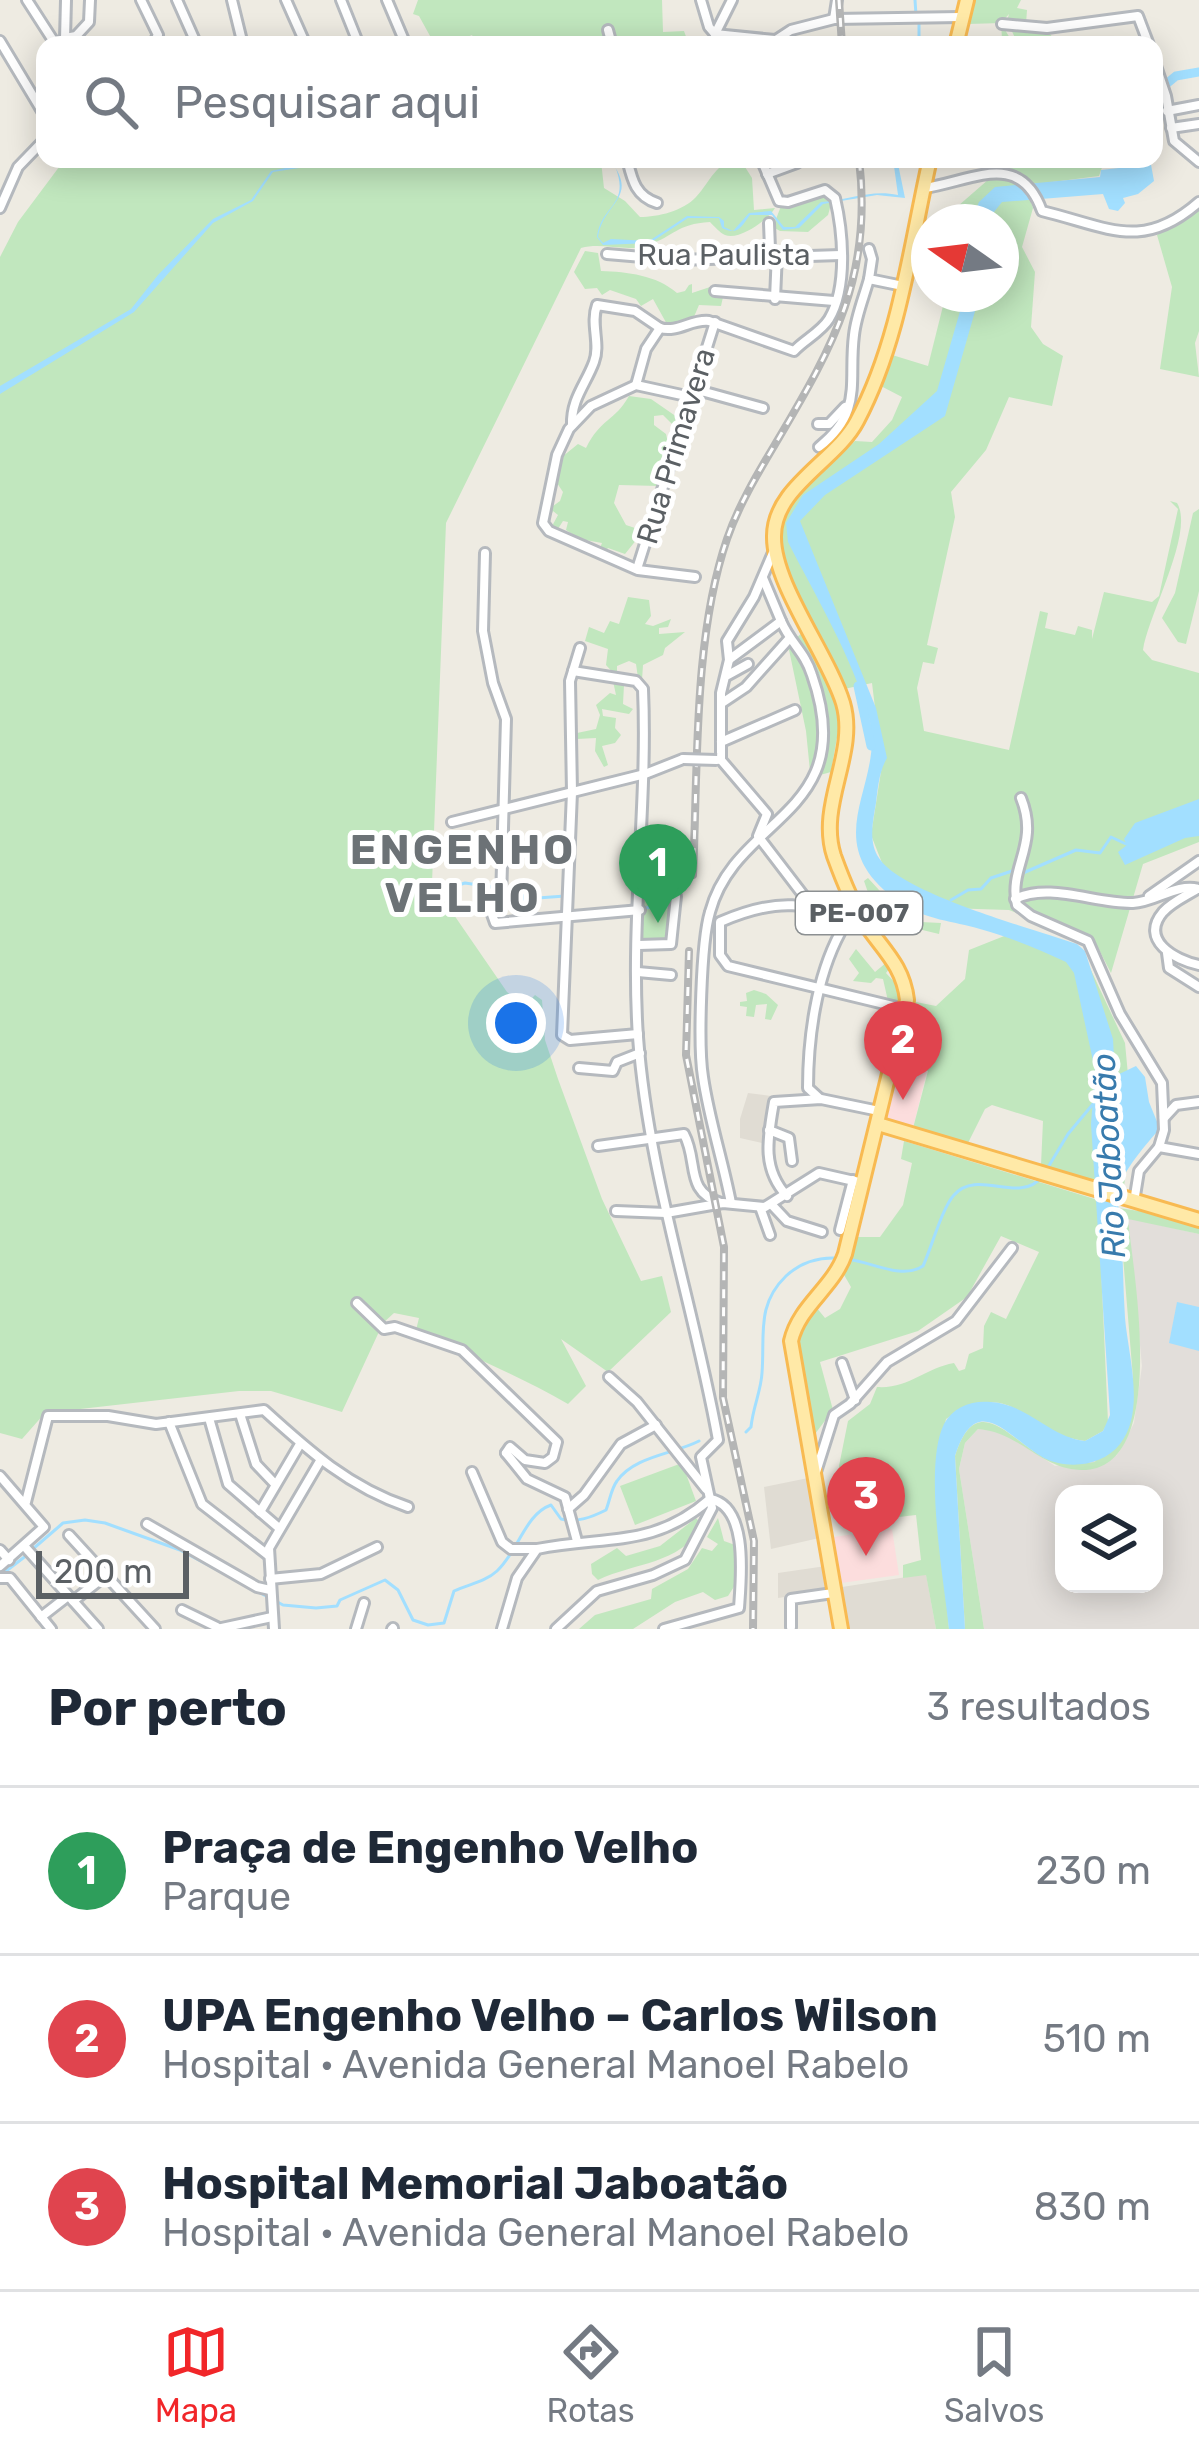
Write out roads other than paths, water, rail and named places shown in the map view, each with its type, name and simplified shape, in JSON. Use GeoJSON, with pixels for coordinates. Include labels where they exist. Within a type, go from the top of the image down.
{"type":"FeatureCollection","features":[{"type":"Feature","properties":{"kind":"main road"},"geometry":{"type":"LineString","coordinates":[[958,36],[967,0]]}},
{"type":"Feature","properties":{"kind":"main road"},"geometry":{"type":"LineString","coordinates":[[775,548],[780,511],[856,424],[892,339],[928,168]]}},
{"type":"Feature","properties":{"kind":"main road","name":"PE-007"},"geometry":{"type":"LineString","coordinates":[[775,548],[781,571],[843,705],[844,743],[832,803],[831,844],[865,924],[898,965],[906,989],[905,1010],[858,1181],[843,1261],[803,1312],[791,1341],[841,1629]]}},
{"type":"Feature","properties":{"kind":"main road"},"geometry":{"type":"LineString","coordinates":[[879,1118],[1034,1172],[1199,1220]]}},
{"type":"Feature","properties":{"kind":"street"},"geometry":{"type":"LineString","coordinates":[[27,0],[55,36]]}},
{"type":"Feature","properties":{"kind":"street"},"geometry":{"type":"LineString","coordinates":[[62,36],[66,0]]}},
{"type":"Feature","properties":{"kind":"street"},"geometry":{"type":"LineString","coordinates":[[76,36],[89,22],[90,0]]}},
{"type":"Feature","properties":{"kind":"street"},"geometry":{"type":"LineString","coordinates":[[141,0],[157,36]]}},
{"type":"Feature","properties":{"kind":"street"},"geometry":{"type":"LineString","coordinates":[[177,0],[193,36]]}},
{"type":"Feature","properties":{"kind":"street"},"geometry":{"type":"LineString","coordinates":[[232,0],[241,36]]}},
{"type":"Feature","properties":{"kind":"street"},"geometry":{"type":"LineString","coordinates":[[286,0],[302,36]]}},
{"type":"Feature","properties":{"kind":"street"},"geometry":{"type":"LineString","coordinates":[[341,0],[355,36]]}},
{"type":"Feature","properties":{"kind":"street"},"geometry":{"type":"LineString","coordinates":[[387,0],[402,36]]}},
{"type":"Feature","properties":{"kind":"street"},"geometry":{"type":"LineString","coordinates":[[701,0],[715,34],[729,36]]}},
{"type":"Feature","properties":{"kind":"street"},"geometry":{"type":"LineString","coordinates":[[715,34],[732,0]]}},
{"type":"Feature","properties":{"kind":"street"},"geometry":{"type":"LineString","coordinates":[[834,20],[837,0]]}},
{"type":"Feature","properties":{"kind":"street"},"geometry":{"type":"LineString","coordinates":[[1002,24],[1048,28],[1134,16],[1146,36]]}},
{"type":"Feature","properties":{"kind":"street"},"geometry":{"type":"LineString","coordinates":[[781,36],[791,29],[834,20],[962,17]]}},
{"type":"Feature","properties":{"kind":"street"},"geometry":{"type":"LineString","coordinates":[[608,29],[610,36]]}},
{"type":"Feature","properties":{"kind":"street"},"geometry":{"type":"LineString","coordinates":[[1,46],[36,102]]}},
{"type":"Feature","properties":{"kind":"street"},"geometry":{"type":"LineString","coordinates":[[1163,87],[1180,150],[1199,162]]}},
{"type":"Feature","properties":{"kind":"street"},"geometry":{"type":"LineString","coordinates":[[1167,111],[1199,105]]}},
{"type":"Feature","properties":{"kind":"street"},"geometry":{"type":"LineString","coordinates":[[1171,128],[1199,124]]}},
{"type":"Feature","properties":{"kind":"street"},"geometry":{"type":"LineString","coordinates":[[0,208],[18,167],[36,148]]}},
{"type":"Feature","properties":{"kind":"street"},"geometry":{"type":"LineString","coordinates":[[629,168],[645,199],[657,202]]}},
{"type":"Feature","properties":{"kind":"street"},"geometry":{"type":"LineString","coordinates":[[572,425],[576,399],[596,358],[595,308],[605,304],[635,311],[660,328],[673,330],[696,320],[715,322],[794,351],[826,322],[841,255],[836,203],[825,190],[788,202],[779,200],[765,168]]}},
{"type":"Feature","properties":{"kind":"street"},"geometry":{"type":"LineString","coordinates":[[767,174],[783,168]]}},
{"type":"Feature","properties":{"kind":"street"},"geometry":{"type":"LineString","coordinates":[[924,188],[1012,172],[1027,183],[1042,211],[1136,233],[1170,225],[1199,202]]}},
{"type":"Feature","properties":{"kind":"street"},"geometry":{"type":"LineString","coordinates":[[769,223],[776,258],[775,299]]}},
{"type":"Feature","properties":{"kind":"street"},"geometry":{"type":"LineString","coordinates":[[819,448],[838,429],[854,388],[854,335],[872,259],[869,249]]}},
{"type":"Feature","properties":{"kind":"street","name":"Rua Paulista"},"geometry":{"type":"LineString","coordinates":[[607,254],[668,260],[841,255]]}},
{"type":"Feature","properties":{"kind":"street"},"geometry":{"type":"LineString","coordinates":[[868,279],[903,286]]}},
{"type":"Feature","properties":{"kind":"street"},"geometry":{"type":"LineString","coordinates":[[715,291],[834,301]]}},
{"type":"Feature","properties":{"kind":"street","name":"Rua Primavera"},"geometry":{"type":"LineString","coordinates":[[637,569],[715,322]]}},
{"type":"Feature","properties":{"kind":"street"},"geometry":{"type":"LineString","coordinates":[[637,385],[646,349],[660,328]]}},
{"type":"Feature","properties":{"kind":"street"},"geometry":{"type":"LineString","coordinates":[[695,577],[637,569],[546,529],[543,518],[556,455],[572,425],[593,405],[637,385],[763,408]]}},
{"type":"Feature","properties":{"kind":"street"},"geometry":{"type":"LineString","coordinates":[[818,424],[829,424],[839,415],[854,388]]}},
{"type":"Feature","properties":{"kind":"street"},"geometry":{"type":"LineString","coordinates":[[719,760],[728,639],[775,548]]}},
{"type":"Feature","properties":{"kind":"street"},"geometry":{"type":"LineString","coordinates":[[484,553],[483,631],[493,683],[506,713],[500,902],[489,904],[496,926],[566,914],[640,910]]}},
{"type":"Feature","properties":{"kind":"street"},"geometry":{"type":"LineString","coordinates":[[723,1204],[703,1078],[707,930],[718,891],[740,859],[801,798],[814,773],[822,738],[812,672],[788,640],[763,578]]}},
{"type":"Feature","properties":{"kind":"street"},"geometry":{"type":"LineString","coordinates":[[729,660],[781,621]]}},
{"type":"Feature","properties":{"kind":"street"},"geometry":{"type":"LineString","coordinates":[[721,704],[746,687],[788,640]]}},
{"type":"Feature","properties":{"kind":"street"},"geometry":{"type":"LineString","coordinates":[[580,648],[573,671],[563,1039],[638,1034]]}},
{"type":"Feature","properties":{"kind":"street"},"geometry":{"type":"LineString","coordinates":[[726,675],[748,664]]}},
{"type":"Feature","properties":{"kind":"street"},"geometry":{"type":"LineString","coordinates":[[556,1629],[597,1591],[652,1575],[685,1559],[709,1519],[710,1495],[701,1457],[717,1444],[698,1335],[663,1200],[638,1034],[645,774],[641,684],[573,671]]}},
{"type":"Feature","properties":{"kind":"street"},"geometry":{"type":"LineString","coordinates":[[721,742],[795,710]]}},
{"type":"Feature","properties":{"kind":"street"},"geometry":{"type":"LineString","coordinates":[[452,822],[645,774],[683,759],[719,760],[768,816],[759,836]]}},
{"type":"Feature","properties":{"kind":"street"},"geometry":{"type":"LineString","coordinates":[[1015,899],[1029,824],[1021,798]]}},
{"type":"Feature","properties":{"kind":"street"},"geometry":{"type":"LineString","coordinates":[[759,836],[810,904]]}},
{"type":"Feature","properties":{"kind":"street"},"geometry":{"type":"LineString","coordinates":[[1137,903],[1199,861]]}},
{"type":"Feature","properties":{"kind":"street"},"geometry":{"type":"LineString","coordinates":[[1015,899],[1048,893],[1137,903],[1174,890],[1198,889]]}},
{"type":"Feature","properties":{"kind":"street"},"geometry":{"type":"LineString","coordinates":[[1198,889],[1168,908],[1157,922],[1156,938],[1167,952],[1169,968],[1199,986]]}},
{"type":"Feature","properties":{"kind":"street"},"geometry":{"type":"LineString","coordinates":[[639,945],[671,944],[676,911],[672,891],[641,890]]}},
{"type":"Feature","properties":{"kind":"street"},"geometry":{"type":"LineString","coordinates":[[1015,899],[1031,916],[1080,935],[1094,950],[1120,1014],[1160,1077],[1159,1147],[1139,1172],[1131,1202]]}},
{"type":"Feature","properties":{"kind":"street"},"geometry":{"type":"LineString","coordinates":[[707,930],[766,906],[810,904],[865,924]]}},
{"type":"Feature","properties":{"kind":"street"},"geometry":{"type":"LineString","coordinates":[[719,926],[720,956],[725,964],[905,1010]]}},
{"type":"Feature","properties":{"kind":"street"},"geometry":{"type":"LineString","coordinates":[[840,934],[827,960],[820,991],[808,1085],[821,1099],[879,1118]]}},
{"type":"Feature","properties":{"kind":"street"},"geometry":{"type":"LineString","coordinates":[[1167,952],[1199,964]]}},
{"type":"Feature","properties":{"kind":"street"},"geometry":{"type":"LineString","coordinates":[[638,972],[671,975]]}},
{"type":"Feature","properties":{"kind":"street"},"geometry":{"type":"LineString","coordinates":[[579,1068],[613,1071],[620,1060],[640,1053]]}},
{"type":"Feature","properties":{"kind":"street"},"geometry":{"type":"LineString","coordinates":[[787,1196],[772,1178],[769,1130],[774,1102],[821,1099]]}},
{"type":"Feature","properties":{"kind":"street"},"geometry":{"type":"LineString","coordinates":[[1163,1119],[1176,1105],[1199,1102]]}},
{"type":"Feature","properties":{"kind":"street"},"geometry":{"type":"LineString","coordinates":[[769,1130],[796,1132]]}},
{"type":"Feature","properties":{"kind":"street"},"geometry":{"type":"LineString","coordinates":[[785,1134],[792,1161]]}},
{"type":"Feature","properties":{"kind":"street"},"geometry":{"type":"LineString","coordinates":[[598,1146],[685,1135],[698,1189],[723,1204],[772,1205],[816,1174],[858,1181],[841,1230]]}},
{"type":"Feature","properties":{"kind":"street"},"geometry":{"type":"LineString","coordinates":[[1159,1147],[1199,1154]]}},
{"type":"Feature","properties":{"kind":"street"},"geometry":{"type":"LineString","coordinates":[[616,1211],[666,1214],[723,1204]]}},
{"type":"Feature","properties":{"kind":"street"},"geometry":{"type":"LineString","coordinates":[[772,1205],[782,1218],[822,1232]]}},
{"type":"Feature","properties":{"kind":"street"},"geometry":{"type":"LineString","coordinates":[[760,1208],[770,1235]]}},
{"type":"Feature","properties":{"kind":"street"},"geometry":{"type":"LineString","coordinates":[[816,1473],[829,1422],[887,1362],[956,1321],[1012,1248]]}},
{"type":"Feature","properties":{"kind":"street"},"geometry":{"type":"LineString","coordinates":[[357,1303],[384,1328],[395,1327],[462,1350],[556,1438],[553,1457],[539,1463],[525,1460],[510,1447],[506,1453],[527,1479],[565,1496],[577,1541]]}},
{"type":"Feature","properties":{"kind":"street"},"geometry":{"type":"LineString","coordinates":[[842,1363],[855,1400]]}},
{"type":"Feature","properties":{"kind":"street"},"geometry":{"type":"LineString","coordinates":[[609,1377],[630,1394],[710,1495],[728,1506],[736,1527],[739,1608],[664,1629]]}},
{"type":"Feature","properties":{"kind":"street"},"geometry":{"type":"LineString","coordinates":[[26,1502],[47,1416],[108,1416],[156,1424],[264,1410],[320,1462],[351,1483],[408,1507]]}},
{"type":"Feature","properties":{"kind":"street"},"geometry":{"type":"LineString","coordinates":[[240,1414],[256,1464],[274,1484]]}},
{"type":"Feature","properties":{"kind":"street"},"geometry":{"type":"LineString","coordinates":[[209,1418],[228,1484],[280,1528]]}},
{"type":"Feature","properties":{"kind":"street"},"geometry":{"type":"LineString","coordinates":[[169,1422],[202,1504],[268,1555]]}},
{"type":"Feature","properties":{"kind":"street"},"geometry":{"type":"LineString","coordinates":[[570,1517],[621,1444],[656,1425]]}},
{"type":"Feature","properties":{"kind":"street"},"geometry":{"type":"LineString","coordinates":[[260,1511],[300,1444]]}},
{"type":"Feature","properties":{"kind":"street"},"geometry":{"type":"LineString","coordinates":[[274,1629],[268,1555],[320,1462]]}},
{"type":"Feature","properties":{"kind":"street"},"geometry":{"type":"LineString","coordinates":[[472,1472],[496,1535],[514,1550],[634,1539],[684,1521],[710,1495]]}},
{"type":"Feature","properties":{"kind":"street"},"geometry":{"type":"LineString","coordinates":[[0,1476],[44,1527],[0,1567]]}},
{"type":"Feature","properties":{"kind":"street"},"geometry":{"type":"LineString","coordinates":[[0,1493],[14,1491]]}},
{"type":"Feature","properties":{"kind":"street"},"geometry":{"type":"LineString","coordinates":[[147,1524],[270,1592],[377,1547]]}},
{"type":"Feature","properties":{"kind":"street"},"geometry":{"type":"LineString","coordinates":[[68,1534],[155,1629]]}},
{"type":"Feature","properties":{"kind":"street"},"geometry":{"type":"LineString","coordinates":[[25,1547],[98,1629]]}},
{"type":"Feature","properties":{"kind":"street"},"geometry":{"type":"LineString","coordinates":[[502,1629],[517,1578],[537,1549]]}},
{"type":"Feature","properties":{"kind":"street"},"geometry":{"type":"LineString","coordinates":[[0,1550],[9,1560]]}},
{"type":"Feature","properties":{"kind":"street"},"geometry":{"type":"LineString","coordinates":[[0,1578],[7,1575],[14,1582],[44,1625],[70,1599],[105,1576]]}},
{"type":"Feature","properties":{"kind":"street"},"geometry":{"type":"LineString","coordinates":[[791,1627],[791,1599],[836,1592]]}},
{"type":"Feature","properties":{"kind":"street"},"geometry":{"type":"LineString","coordinates":[[356,1629],[364,1603]]}},
{"type":"Feature","properties":{"kind":"street"},"geometry":{"type":"LineString","coordinates":[[182,1610],[217,1628],[272,1616]]}},
{"type":"Feature","properties":{"kind":"water"},"geometry":{"type":"Polygon","coordinates":[[[299,168],[273,172],[253,201],[213,223],[134,312],[0,394],[0,386],[131,309],[213,219],[251,200],[271,171],[299,168]]]}},
{"type":"Feature","properties":{"kind":"water"},"geometry":{"type":"Polygon","coordinates":[[[894,168],[899,168],[905,198],[877,195],[823,204],[799,228],[783,230],[772,215],[750,215],[733,231],[749,213],[771,211],[784,227],[795,227],[821,202],[869,194],[898,195],[894,168]]]}},
{"type":"Feature","properties":{"kind":"water"},"geometry":{"type":"Polygon","coordinates":[[[1152,168],[1154,181],[1138,194],[1123,198],[1125,203],[1118,211],[1109,209],[1103,194],[978,204],[995,187],[1100,177],[1101,170],[1152,168]]]}},
{"type":"Feature","properties":{"kind":"water"},"geometry":{"type":"Polygon","coordinates":[[[616,169],[621,192],[601,225],[598,237],[603,243],[611,239],[649,241],[687,216],[719,217],[733,231],[722,228],[719,218],[688,218],[650,243],[603,245],[597,237],[600,226],[620,189],[616,169]]]}},
{"type":"Feature","properties":{"kind":"water","name":"Rio Jaboatão"},"geometry":{"type":"Polygon","coordinates":[[[960,312],[975,312],[945,416],[825,495],[800,521],[876,708],[887,758],[878,785],[873,845],[892,871],[914,885],[1077,944],[1085,951],[1113,1039],[1115,1076],[1136,1066],[1145,1077],[1160,1129],[1130,1166],[1117,1193],[1134,1399],[1128,1431],[1104,1457],[1074,1465],[1044,1458],[984,1421],[964,1435],[955,1456],[965,1629],[949,1629],[935,1494],[938,1443],[948,1418],[970,1404],[1004,1404],[1061,1434],[1085,1441],[1103,1431],[1110,1415],[1091,1124],[1095,1070],[1074,973],[1066,962],[1002,936],[910,909],[875,880],[861,858],[856,835],[872,743],[869,718],[844,650],[788,542],[786,523],[803,495],[879,444],[937,391],[960,312]]]}},
{"type":"Feature","properties":{"kind":"water"},"geometry":{"type":"Polygon","coordinates":[[[1199,799],[1199,836],[1125,865],[1118,852],[1127,845],[1124,839],[1135,823],[1199,799]]]}},
{"type":"Feature","properties":{"kind":"water"},"geometry":{"type":"Polygon","coordinates":[[[1177,1302],[1199,1307],[1199,1351],[1169,1343],[1177,1302]]]}},
{"type":"Feature","properties":{"kind":"waterway"},"geometry":{"type":"LineString","coordinates":[[915,0],[916,15]]}},
{"type":"Feature","properties":{"kind":"waterway"},"geometry":{"type":"LineString","coordinates":[[919,23],[919,36]]}},
{"type":"Feature","properties":{"kind":"waterway","name":"Rio Jaboatão"},"geometry":{"type":"LineString","coordinates":[[1163,87],[1176,76],[1199,72]]}},
{"type":"Feature","properties":{"kind":"waterway","name":"Rio Jaboatão"},"geometry":{"type":"LineString","coordinates":[[858,686],[871,746]]}},
{"type":"Feature","properties":{"kind":"waterway"},"geometry":{"type":"LineString","coordinates":[[1023,873],[1076,850],[1100,853],[1111,837],[1126,844]]}},
{"type":"Feature","properties":{"kind":"waterway"},"geometry":{"type":"LineString","coordinates":[[951,900],[1015,870]]}},
{"type":"Feature","properties":{"kind":"waterway"},"geometry":{"type":"LineString","coordinates":[[442,890],[465,883],[521,891],[524,899],[565,896]]}},
{"type":"Feature","properties":{"kind":"waterway"},"geometry":{"type":"LineString","coordinates":[[644,908],[672,905]]}},
{"type":"Feature","properties":{"kind":"waterway"},"geometry":{"type":"LineString","coordinates":[[1047,1169],[1093,1104]]}},
{"type":"Feature","properties":{"kind":"waterway"},"geometry":{"type":"LineString","coordinates":[[847,1259],[896,1271],[915,1270],[923,1266],[954,1195],[974,1185],[1022,1188],[1042,1177]]}},
{"type":"Feature","properties":{"kind":"waterway"},"geometry":{"type":"LineString","coordinates":[[746,1432],[761,1380],[770,1298],[797,1267],[837,1258]]}},
{"type":"Feature","properties":{"kind":"waterway"},"geometry":{"type":"LineString","coordinates":[[34,1548],[63,1523],[105,1523],[180,1550],[283,1605],[337,1606],[340,1600],[385,1580],[398,1590],[413,1620],[444,1623],[454,1591],[497,1571],[542,1510],[551,1505],[567,1520],[595,1515],[606,1510],[615,1484],[633,1466],[699,1441]]}},
{"type":"Feature","properties":{"kind":"waterway"},"geometry":{"type":"LineString","coordinates":[[1,1575],[27,1555]]}},
{"type":"Feature","properties":{"kind":"railway"},"geometry":{"type":"LineString","coordinates":[[839,0],[841,36]]}},
{"type":"Feature","properties":{"kind":"railway"},"geometry":{"type":"LineString","coordinates":[[693,875],[699,704],[716,578],[743,501],[816,373],[845,308],[860,238],[860,168]]}},
{"type":"Feature","properties":{"kind":"railway"},"geometry":{"type":"LineString","coordinates":[[689,951],[686,1055],[724,1247],[723,1398],[754,1541],[753,1629]]}},
{"type":"Feature","properties":{"kind":"place","name":"Praça de Engenho Velho"},"geometry":{"type":"Point","coordinates":[658,923]}},
{"type":"Feature","properties":{"kind":"place","name":"UPA Engenho Velho – Carlos Wilson"},"geometry":{"type":"Point","coordinates":[903,1100]}},
{"type":"Feature","properties":{"kind":"place","name":"Hospital Memorial Jaboatão"},"geometry":{"type":"Point","coordinates":[866,1556]}},
{"type":"Feature","properties":{"kind":"district","name":"ENGENHO VELHO"},"geometry":{"type":"Point","coordinates":[463,873]}}]}
